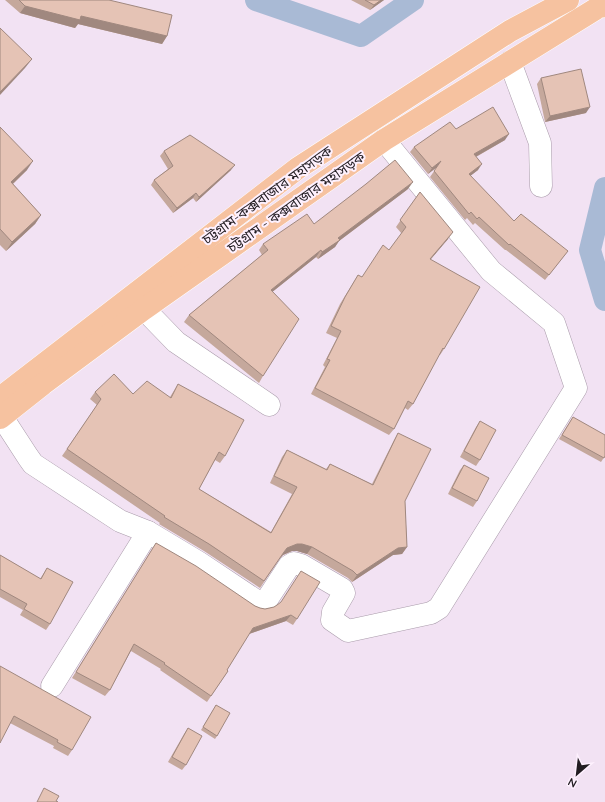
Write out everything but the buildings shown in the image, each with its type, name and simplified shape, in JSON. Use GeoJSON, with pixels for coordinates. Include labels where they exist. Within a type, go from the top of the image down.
{"type":"FeatureCollection","features":[{"type":"Feature","properties":{"kind":"highway","name":"চট্টগ্রাম-কক্সবাজার মহাসড়ক"},"geometry":{"type":"LineString","coordinates":[[1,411],[298,168],[510,31],[568,0]]}},
{"type":"Feature","properties":{"kind":"highway","name":"চট্টগ্রাম - কক্সবাজার মহাসড়ক"},"geometry":{"type":"LineString","coordinates":[[1,411],[43,384],[144,309],[384,140],[602,6]]}},
{"type":"Feature","properties":{"kind":"street"},"geometry":{"type":"LineString","coordinates":[[510,62],[540,143],[541,186]]}},
{"type":"Feature","properties":{"kind":"street"},"geometry":{"type":"LineString","coordinates":[[1,411],[33,464],[120,521],[148,532],[198,562],[258,602],[263,603],[268,599],[289,566],[294,563],[298,563],[342,589],[344,593],[333,612],[340,626],[431,613],[439,608],[576,388],[554,323],[491,271],[384,140]]}},
{"type":"Feature","properties":{"kind":"street"},"geometry":{"type":"LineString","coordinates":[[144,309],[176,342],[269,405]]}},
{"type":"Feature","properties":{"kind":"street"},"geometry":{"type":"LineString","coordinates":[[52,686],[148,532]]}},
{"type":"Feature","properties":{"kind":"waterway"},"geometry":{"type":"LineString","coordinates":[[256,0],[361,36],[413,0]]}},
{"type":"Feature","properties":{"kind":"waterway"},"geometry":{"type":"LineString","coordinates":[[605,188],[590,250],[605,300]]}}]}
